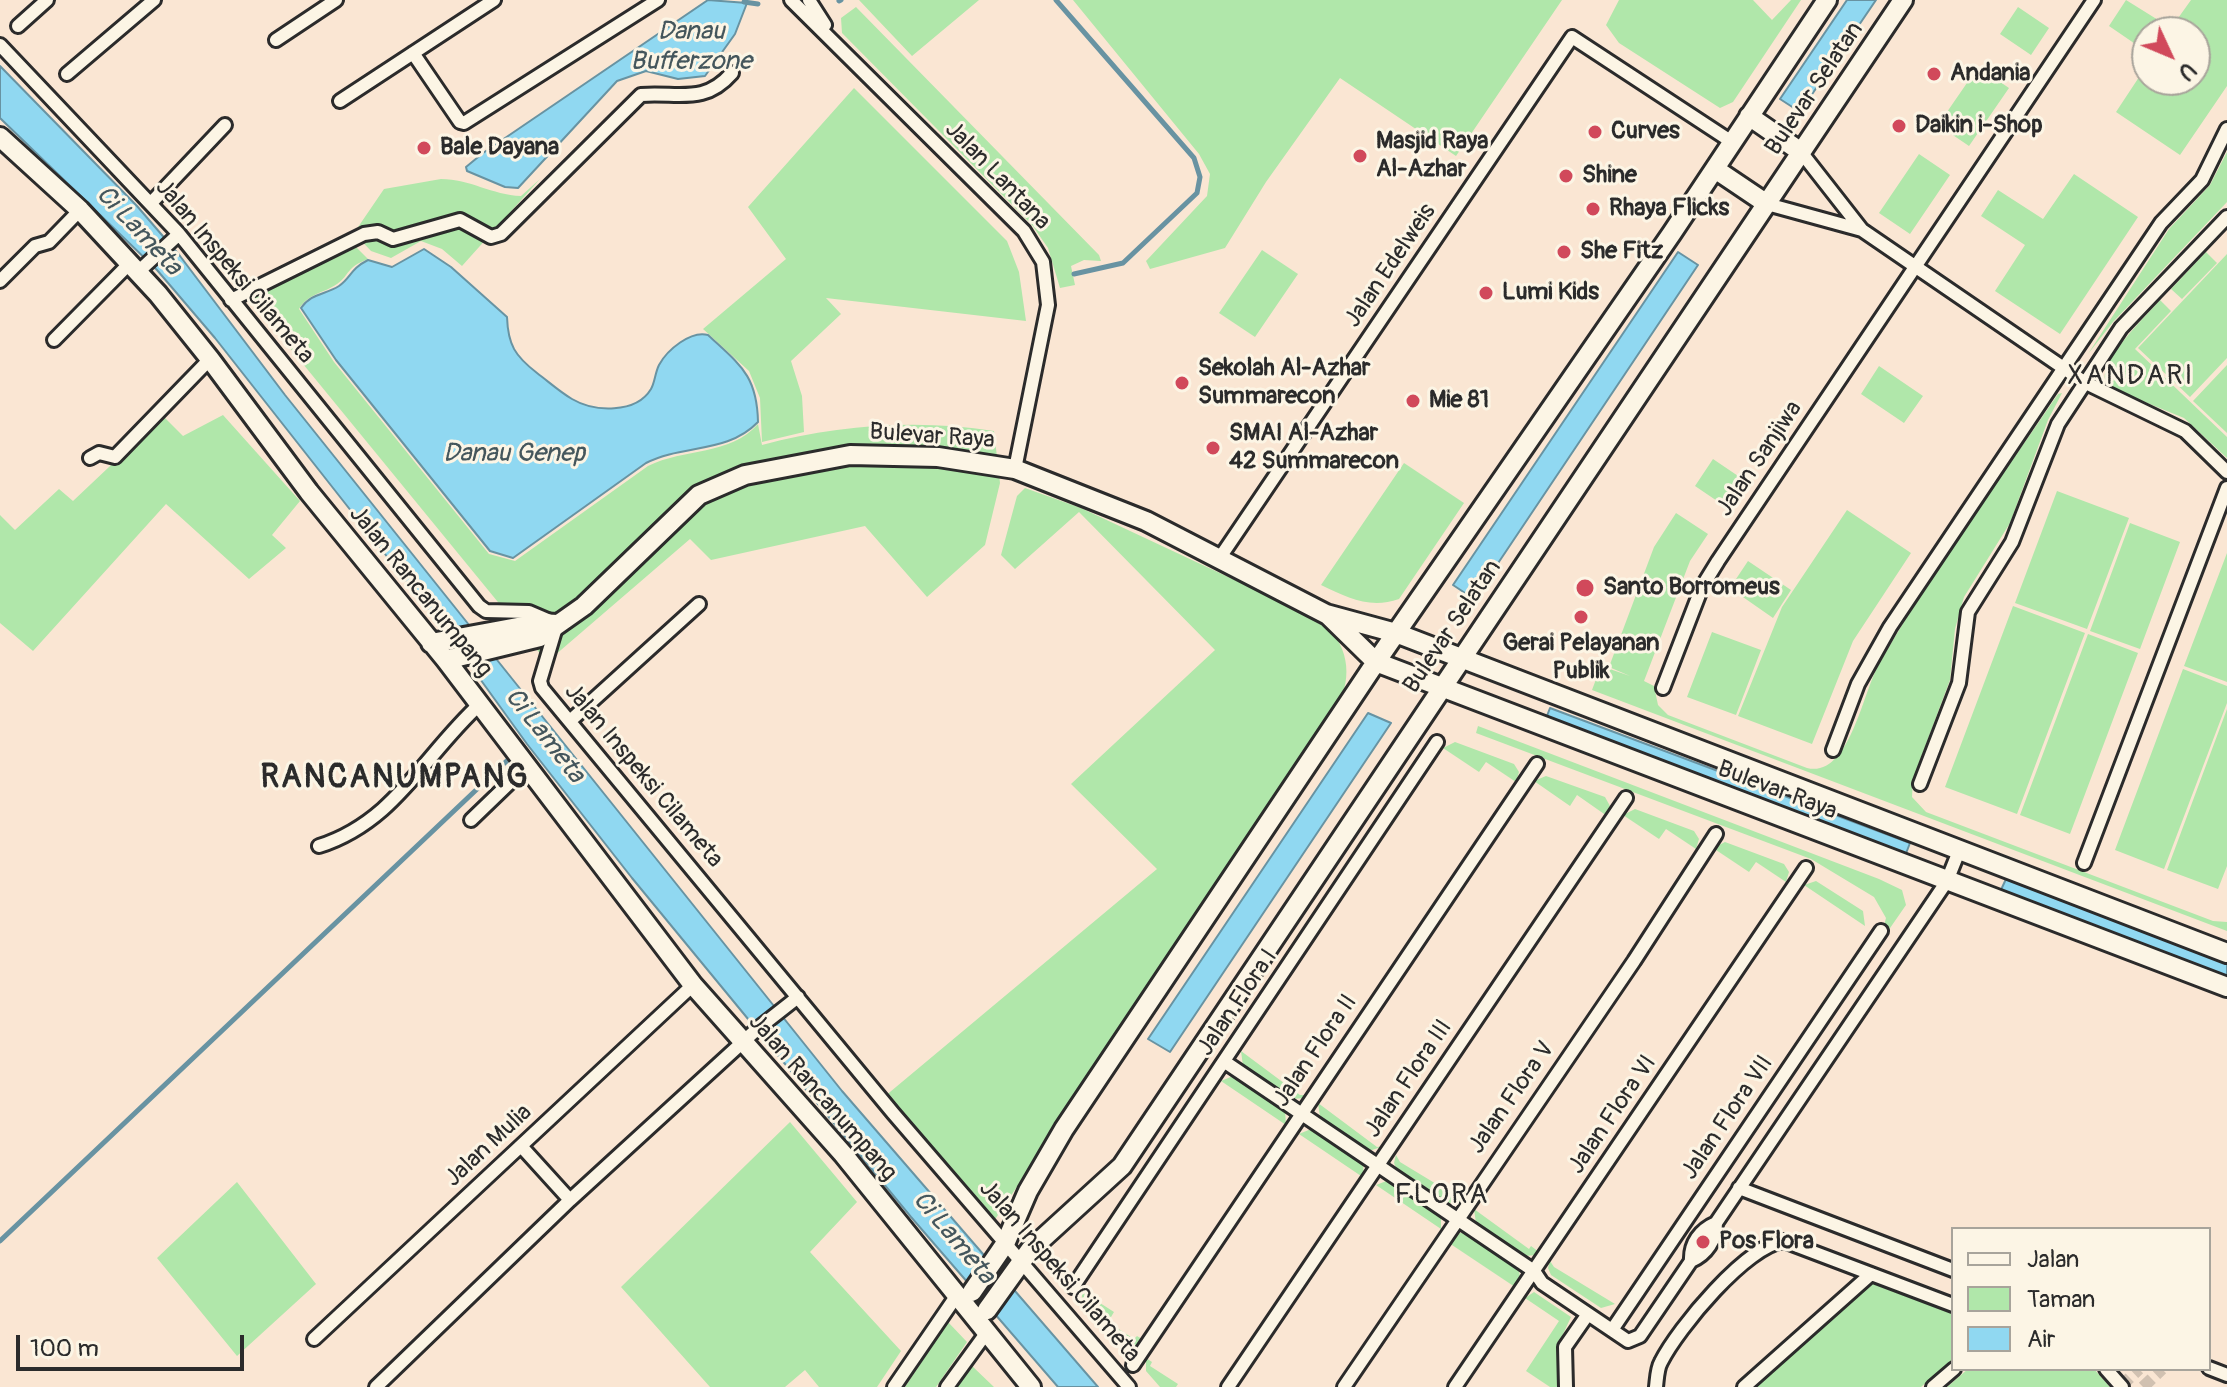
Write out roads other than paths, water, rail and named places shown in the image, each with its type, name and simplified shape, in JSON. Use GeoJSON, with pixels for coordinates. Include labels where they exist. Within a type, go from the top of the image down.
{"type":"FeatureCollection","features":[{"type":"Feature","properties":{"kind":"main road","name":"Bulevar Selatan"},"geometry":{"type":"LineString","coordinates":[[964,1294],[1003,1247],[1050,1151],[1376,662],[1715,169],[1827,0]]}},
{"type":"Feature","properties":{"kind":"main road","name":"Bulevar Selatan"},"geometry":{"type":"LineString","coordinates":[[987,1310],[1018,1265],[1122,1166],[1903,0]]}},
{"type":"Feature","properties":{"kind":"main road"},"geometry":{"type":"LineString","coordinates":[[1749,116],[1801,152]]}},
{"type":"Feature","properties":{"kind":"main road","name":"Jalan Rancanumpang"},"geometry":{"type":"LineString","coordinates":[[0,137],[138,267],[309,492],[446,650],[499,730],[693,985],[964,1294],[987,1332],[1031,1387]]}},
{"type":"Feature","properties":{"kind":"main road"},"geometry":{"type":"LineString","coordinates":[[1715,169],[1767,204]]}},
{"type":"Feature","properties":{"kind":"main road","name":"Bulevar Raya"},"geometry":{"type":"LineString","coordinates":[[446,650],[557,624],[584,606],[699,495],[745,475],[850,455],[938,457],[1015,469],[1146,521],[1326,614],[1396,633],[1459,661],[2227,953]]}},
{"type":"Feature","properties":{"kind":"main road","name":"Bulevar Raya"},"geometry":{"type":"LineString","coordinates":[[1326,614],[1376,662],[1440,689],[2227,987]]}},
{"type":"Feature","properties":{"kind":"street"},"geometry":{"type":"LineString","coordinates":[[18,26],[47,0]]}},
{"type":"Feature","properties":{"kind":"street"},"geometry":{"type":"LineString","coordinates":[[67,74],[154,0]]}},
{"type":"Feature","properties":{"kind":"street"},"geometry":{"type":"LineString","coordinates":[[276,40],[336,0]]}},
{"type":"Feature","properties":{"kind":"street"},"geometry":{"type":"LineString","coordinates":[[340,101],[494,0]]}},
{"type":"Feature","properties":{"kind":"street"},"geometry":{"type":"LineString","coordinates":[[413,53],[460,122],[464,123],[658,0]]}},
{"type":"Feature","properties":{"kind":"street","name":"Jalan Lantana"},"geometry":{"type":"LineString","coordinates":[[791,0],[1024,231],[1043,262],[1048,305],[1015,469]]}},
{"type":"Feature","properties":{"kind":"street","name":"Jalan Lantana"},"geometry":{"type":"LineString","coordinates":[[809,0],[835,42]]}},
{"type":"Feature","properties":{"kind":"street","name":"Jalan Sanjiwa"},"geometry":{"type":"LineString","coordinates":[[1663,688],[1710,574],[2094,0]]}},
{"type":"Feature","properties":{"kind":"street","name":"Jalan Edelweis"},"geometry":{"type":"LineString","coordinates":[[1219,559],[1572,37],[1732,142]]}},
{"type":"Feature","properties":{"kind":"street","name":"Jalan Inspeksi Cilameta"},"geometry":{"type":"LineString","coordinates":[[0,45],[151,203],[176,238],[231,300],[479,606],[486,611],[529,612],[557,624],[540,685],[794,1000],[1018,1265],[1129,1387]]}},
{"type":"Feature","properties":{"kind":"street"},"geometry":{"type":"LineString","coordinates":[[231,300],[364,234],[378,232],[393,239],[460,220],[497,237],[641,95],[696,97],[720,88],[732,73]]}},
{"type":"Feature","properties":{"kind":"street"},"geometry":{"type":"LineString","coordinates":[[151,203],[225,125]]}},
{"type":"Feature","properties":{"kind":"street"},"geometry":{"type":"LineString","coordinates":[[1833,750],[1873,655],[2161,223],[2202,180],[2227,129]]}},
{"type":"Feature","properties":{"kind":"street"},"geometry":{"type":"LineString","coordinates":[[1801,152],[1862,230]]}},
{"type":"Feature","properties":{"kind":"street"},"geometry":{"type":"LineString","coordinates":[[1767,204],[1862,230],[2084,382],[2185,431],[2227,472]]}},
{"type":"Feature","properties":{"kind":"street"},"geometry":{"type":"LineString","coordinates":[[0,281],[35,246],[49,242],[80,210]]}},
{"type":"Feature","properties":{"kind":"street"},"geometry":{"type":"LineString","coordinates":[[1920,784],[1959,683],[1968,612],[2012,542],[2058,424],[2121,328],[2227,217]]}},
{"type":"Feature","properties":{"kind":"street"},"geometry":{"type":"LineString","coordinates":[[54,340],[176,238]]}},
{"type":"Feature","properties":{"kind":"street"},"geometry":{"type":"LineString","coordinates":[[90,458],[99,453],[115,457],[210,359]]}},
{"type":"Feature","properties":{"kind":"street"},"geometry":{"type":"LineString","coordinates":[[2084,863],[2227,488]]}},
{"type":"Feature","properties":{"kind":"street"},"geometry":{"type":"LineString","coordinates":[[570,721],[699,604]]}},
{"type":"Feature","properties":{"kind":"street"},"geometry":{"type":"LineString","coordinates":[[319,846],[362,829],[400,794],[450,731],[480,704]]}},
{"type":"Feature","properties":{"kind":"street","name":"Jalan Flora I"},"geometry":{"type":"LineString","coordinates":[[1073,1287],[1437,742]]}},
{"type":"Feature","properties":{"kind":"street"},"geometry":{"type":"LineString","coordinates":[[471,820],[522,760]]}},
{"type":"Feature","properties":{"kind":"street","name":"Jalan Flora II"},"geometry":{"type":"LineString","coordinates":[[1133,1365],[1537,764]]}},
{"type":"Feature","properties":{"kind":"street","name":"Jalan Flora III"},"geometry":{"type":"LineString","coordinates":[[1228,1387],[1626,798]]}},
{"type":"Feature","properties":{"kind":"street","name":"Jalan Flora V"},"geometry":{"type":"LineString","coordinates":[[1344,1387],[1456,1217],[1634,961],[1716,834]]}},
{"type":"Feature","properties":{"kind":"street"},"geometry":{"type":"LineString","coordinates":[[1225,1062],[1534,1271],[1542,1283],[1628,1341],[1637,1339],[1691,1261],[1702,1256],[1716,1236],[1716,1223],[1947,881],[1959,851]]}},
{"type":"Feature","properties":{"kind":"street","name":"Jalan Flora VI"},"geometry":{"type":"LineString","coordinates":[[1455,1387],[1806,868]]}},
{"type":"Feature","properties":{"kind":"street","name":"Jalan Flora VII"},"geometry":{"type":"LineString","coordinates":[[1612,1330],[1881,931]]}},
{"type":"Feature","properties":{"kind":"street","name":"Jalan Mulia"},"geometry":{"type":"LineString","coordinates":[[314,1339],[693,985]]}},
{"type":"Feature","properties":{"kind":"street"},"geometry":{"type":"LineString","coordinates":[[376,1387],[570,1200],[760,1026],[794,1000]]}},
{"type":"Feature","properties":{"kind":"street"},"geometry":{"type":"LineString","coordinates":[[521,1146],[570,1200]]}},
{"type":"Feature","properties":{"kind":"street"},"geometry":{"type":"LineString","coordinates":[[1739,1188],[1951,1269]]}},
{"type":"Feature","properties":{"kind":"street"},"geometry":{"type":"LineString","coordinates":[[1691,1261],[1690,1249],[1697,1238],[1704,1228],[1716,1223]]}},
{"type":"Feature","properties":{"kind":"street"},"geometry":{"type":"LineString","coordinates":[[1656,1387],[1659,1364],[1709,1296],[1770,1243],[1784,1241],[1951,1304]]}},
{"type":"Feature","properties":{"kind":"street"},"geometry":{"type":"LineString","coordinates":[[1744,1387],[1871,1274]]}},
{"type":"Feature","properties":{"kind":"street"},"geometry":{"type":"LineString","coordinates":[[894,1387],[964,1294]]}},
{"type":"Feature","properties":{"kind":"street"},"geometry":{"type":"LineString","coordinates":[[1566,1387],[1565,1347],[1588,1314]]}},
{"type":"Feature","properties":{"kind":"street"},"geometry":{"type":"LineString","coordinates":[[947,1387],[987,1332]]}},
{"type":"Feature","properties":{"kind":"street"},"geometry":{"type":"LineString","coordinates":[[1933,1387],[1952,1371]]}},
{"type":"Feature","properties":{"kind":"street"},"geometry":{"type":"LineString","coordinates":[[2108,1371],[2122,1387]]}},
{"type":"Feature","properties":{"kind":"water","name":"Danau Bufferzone"},"geometry":{"type":"Polygon","coordinates":[[[708,0],[747,3],[735,34],[705,76],[678,79],[646,71],[617,81],[518,188],[505,187],[467,171],[466,167],[483,153],[708,0]]]}},
{"type":"Feature","properties":{"kind":"water"},"geometry":{"type":"Polygon","coordinates":[[[1847,0],[1876,0],[1800,112],[1780,99],[1847,0]]]}},
{"type":"Feature","properties":{"kind":"water","name":"Ci Lameta"},"geometry":{"type":"Polygon","coordinates":[[[0,66],[137,206],[180,256],[285,395],[842,1091],[1098,1387],[1058,1387],[911,1217],[632,878],[527,744],[444,629],[215,338],[157,270],[0,118],[0,66]]]}},
{"type":"Feature","properties":{"kind":"water","name":"Danau Genep"},"geometry":{"type":"Polygon","coordinates":[[[424,249],[451,267],[507,317],[511,343],[518,355],[572,399],[603,408],[625,407],[635,403],[651,389],[659,365],[668,353],[687,338],[701,334],[708,335],[745,372],[754,393],[758,422],[733,439],[646,463],[513,558],[490,551],[336,360],[301,308],[314,297],[339,286],[368,260],[392,267],[424,249]]]}},
{"type":"Feature","properties":{"kind":"water"},"geometry":{"type":"Polygon","coordinates":[[[1678,252],[1698,265],[1474,599],[1453,585],[1678,252]]]}},
{"type":"Feature","properties":{"kind":"water"},"geometry":{"type":"Polygon","coordinates":[[[1550,708],[1910,843],[1905,856],[1545,721],[1550,708]]]}},
{"type":"Feature","properties":{"kind":"water"},"geometry":{"type":"Polygon","coordinates":[[[1368,713],[1391,723],[1170,1052],[1148,1039],[1368,713]]]}},
{"type":"Feature","properties":{"kind":"water"},"geometry":{"type":"Polygon","coordinates":[[[2006,879],[2227,964],[2227,979],[2000,892],[2006,879]]]}},
{"type":"Feature","properties":{"kind":"waterway"},"geometry":{"type":"LineString","coordinates":[[1056,0],[1194,158],[1200,177],[1197,193],[1123,263],[1074,274]]}},
{"type":"Feature","properties":{"kind":"waterway"},"geometry":{"type":"LineString","coordinates":[[744,2],[758,4]]}},
{"type":"Feature","properties":{"kind":"waterway"},"geometry":{"type":"LineString","coordinates":[[0,1241],[513,755]]}},
{"type":"Feature","properties":{"kind":"tunnel"},"geometry":{"type":"LineString","coordinates":[[2121,1386],[2137,1371]]}},
{"type":"Feature","properties":{"kind":"tunnel"},"geometry":{"type":"LineString","coordinates":[[2143,1387],[2160,1371]]}},
{"type":"Feature","properties":{"kind":"place","name":"Andania"},"geometry":{"type":"Point","coordinates":[1934,74]}},
{"type":"Feature","properties":{"kind":"place","name":"Daikin i-Shop"},"geometry":{"type":"Point","coordinates":[1899,126]}},
{"type":"Feature","properties":{"kind":"place","name":"Curves"},"geometry":{"type":"Point","coordinates":[1595,132]}},
{"type":"Feature","properties":{"kind":"place","name":"Bale Dayana"},"geometry":{"type":"Point","coordinates":[424,148]}},
{"type":"Feature","properties":{"kind":"place","name":"Masjid Raya Al-Azhar"},"geometry":{"type":"Point","coordinates":[1360,156]}},
{"type":"Feature","properties":{"kind":"place","name":"Shine"},"geometry":{"type":"Point","coordinates":[1566,176]}},
{"type":"Feature","properties":{"kind":"place","name":"Rhaya Flicks"},"geometry":{"type":"Point","coordinates":[1593,209]}},
{"type":"Feature","properties":{"kind":"place","name":"She Fitz"},"geometry":{"type":"Point","coordinates":[1564,252]}},
{"type":"Feature","properties":{"kind":"place","name":"Lumi Kids"},"geometry":{"type":"Point","coordinates":[1486,293]}},
{"type":"Feature","properties":{"kind":"place","name":"Sekolah Al-Azhar Summarecon"},"geometry":{"type":"Point","coordinates":[1182,383]}},
{"type":"Feature","properties":{"kind":"place","name":"Mie 81"},"geometry":{"type":"Point","coordinates":[1413,401]}},
{"type":"Feature","properties":{"kind":"place","name":"SMAI Al-Azhar 42 Summarecon"},"geometry":{"type":"Point","coordinates":[1213,448]}},
{"type":"Feature","properties":{"kind":"place","name":"Santo Borromeus"},"geometry":{"type":"Point","coordinates":[1585,588]}},
{"type":"Feature","properties":{"kind":"place","name":"Gerai Pelayanan Publik"},"geometry":{"type":"Point","coordinates":[1581,617]}},
{"type":"Feature","properties":{"kind":"place","name":"Pos Flora"},"geometry":{"type":"Point","coordinates":[1703,1242]}},
{"type":"Feature","properties":{"kind":"district","name":"XANDARI"},"geometry":{"type":"Point","coordinates":[2131,377]}},
{"type":"Feature","properties":{"kind":"district","name":"RANCANUMPANG"},"geometry":{"type":"Point","coordinates":[395,779]}},
{"type":"Feature","properties":{"kind":"district","name":"FLORA"},"geometry":{"type":"Point","coordinates":[1442,1196]}}]}
